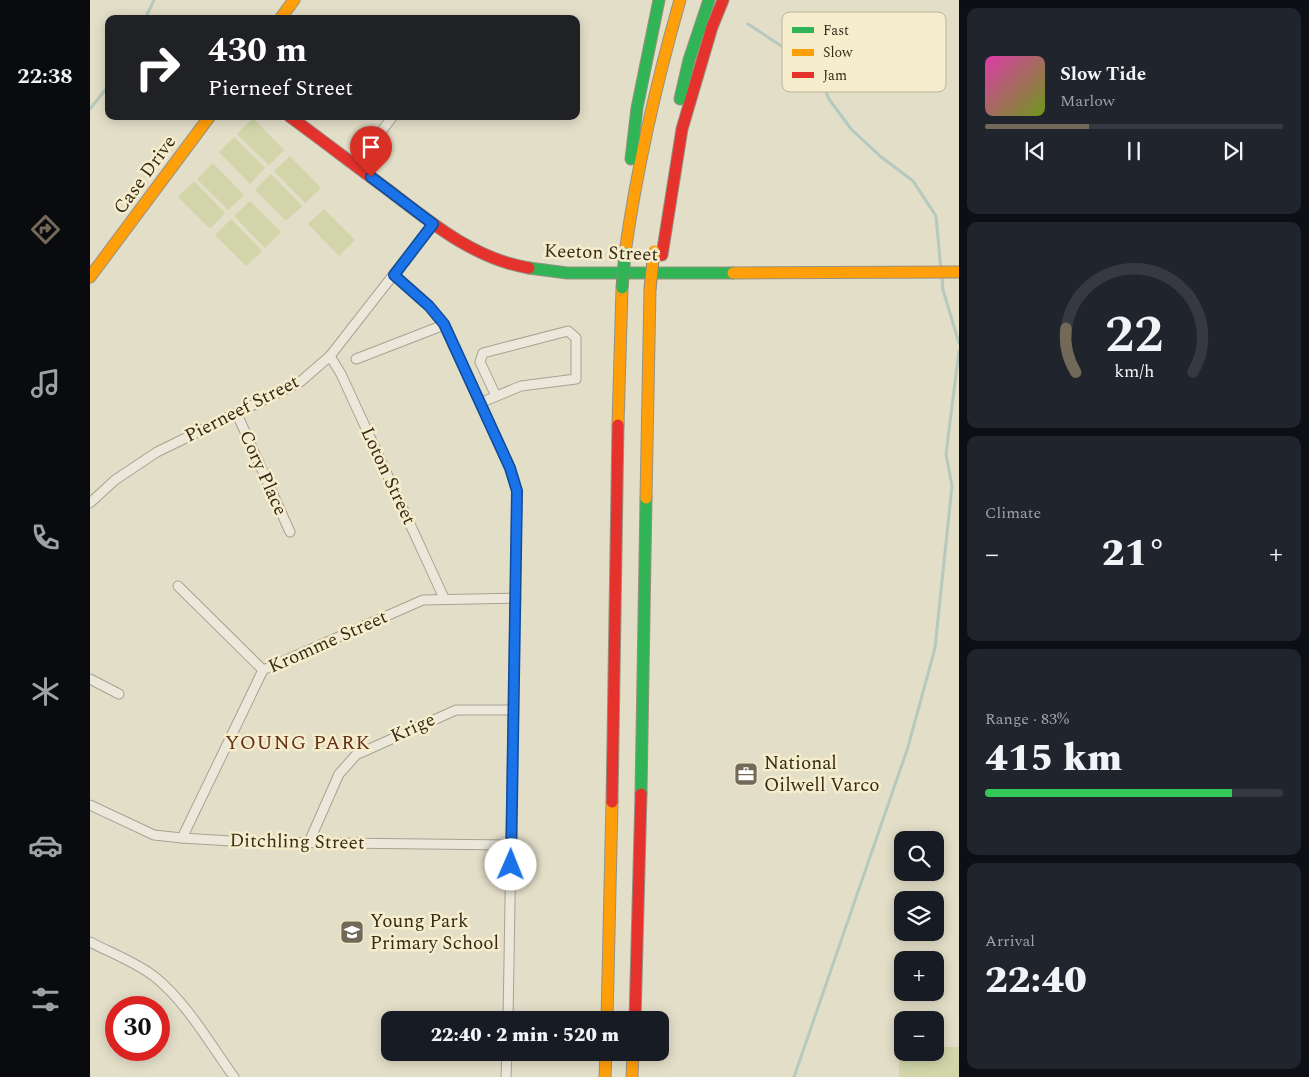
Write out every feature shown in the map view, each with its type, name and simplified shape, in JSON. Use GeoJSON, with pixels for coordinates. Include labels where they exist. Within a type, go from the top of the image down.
{"type":"FeatureCollection","features":[{"type":"Feature","properties":{"kind":"main road"},"geometry":{"type":"LineString","coordinates":[[283,15],[294,0]]}},
{"type":"Feature","properties":{"kind":"main road"},"geometry":{"type":"LineString","coordinates":[[628,236],[631,160],[637,108],[660,0]]}},
{"type":"Feature","properties":{"kind":"main road"},"geometry":{"type":"LineString","coordinates":[[607,1011],[612,857],[617,416],[622,288],[636,177],[653,98],[680,0]]}},
{"type":"Feature","properties":{"kind":"main road"},"geometry":{"type":"LineString","coordinates":[[635,1011],[649,410],[654,288],[676,114],[689,60],[709,0]]}},
{"type":"Feature","properties":{"kind":"main road"},"geometry":{"type":"LineString","coordinates":[[658,253],[682,129],[712,27],[723,0]]}},
{"type":"Feature","properties":{"kind":"main road","name":"Case Drive"},"geometry":{"type":"LineString","coordinates":[[90,278],[207,120]]}},
{"type":"Feature","properties":{"kind":"main road","name":"Keeton Street"},"geometry":{"type":"LineString","coordinates":[[294,120],[433,224],[490,257],[526,268],[567,273],[958,272]]}},
{"type":"Feature","properties":{"kind":"main road"},"geometry":{"type":"LineString","coordinates":[[605,1077],[606,1061]]}},
{"type":"Feature","properties":{"kind":"main road"},"geometry":{"type":"LineString","coordinates":[[632,1077],[633,1061]]}},
{"type":"Feature","properties":{"kind":"street"},"geometry":{"type":"LineString","coordinates":[[356,165],[390,120]]}},
{"type":"Feature","properties":{"kind":"street","name":"Pierneef Street"},"geometry":{"type":"LineString","coordinates":[[90,503],[115,480],[141,461],[183,438],[292,387],[330,356],[433,224]]}},
{"type":"Feature","properties":{"kind":"street"},"geometry":{"type":"LineString","coordinates":[[394,275],[429,306],[444,324],[516,485],[516,598],[512,710],[512,845],[508,1011]]}},
{"type":"Feature","properties":{"kind":"street"},"geometry":{"type":"LineString","coordinates":[[356,359],[444,324]]}},
{"type":"Feature","properties":{"kind":"street"},"geometry":{"type":"LineString","coordinates":[[480,403],[527,385],[576,379],[576,338],[574,334],[568,331],[484,353],[480,362],[496,396]]}},
{"type":"Feature","properties":{"kind":"street","name":"Loton Street"},"geometry":{"type":"LineString","coordinates":[[330,356],[342,374],[444,598]]}},
{"type":"Feature","properties":{"kind":"street","name":"Cory Place"},"geometry":{"type":"LineString","coordinates":[[236,414],[290,532]]}},
{"type":"Feature","properties":{"kind":"street"},"geometry":{"type":"LineString","coordinates":[[178,586],[263,670]]}},
{"type":"Feature","properties":{"kind":"street","name":"Kromme Street"},"geometry":{"type":"LineString","coordinates":[[182,838],[263,670],[418,602],[444,598],[516,598]]}},
{"type":"Feature","properties":{"kind":"street"},"geometry":{"type":"LineString","coordinates":[[90,679],[119,694]]}},
{"type":"Feature","properties":{"kind":"street","name":"Krige"},"geometry":{"type":"LineString","coordinates":[[309,842],[338,774],[356,754],[456,710],[512,710]]}},
{"type":"Feature","properties":{"kind":"street","name":"Ditchling Street"},"geometry":{"type":"LineString","coordinates":[[90,805],[154,835],[182,838],[247,842],[512,845]]}},
{"type":"Feature","properties":{"kind":"street"},"geometry":{"type":"LineString","coordinates":[[90,942],[144,970],[163,984],[176,998],[234,1077]]}},
{"type":"Feature","properties":{"kind":"street"},"geometry":{"type":"LineString","coordinates":[[506,1077],[507,1061]]}},
{"type":"Feature","properties":{"kind":"green space"},"geometry":{"type":"Polygon","coordinates":[[[251,120],[255,120],[284,150],[269,165],[237,134],[251,120]]]}},
{"type":"Feature","properties":{"kind":"green space"},"geometry":{"type":"Polygon","coordinates":[[[234,137],[265,168],[250,184],[219,152],[234,137]]]}},
{"type":"Feature","properties":{"kind":"green space"},"geometry":{"type":"Polygon","coordinates":[[[290,156],[321,188],[305,203],[274,171],[290,156]]]}},
{"type":"Feature","properties":{"kind":"green space"},"geometry":{"type":"Polygon","coordinates":[[[213,163],[244,195],[228,210],[197,179],[213,163]]]}},
{"type":"Feature","properties":{"kind":"green space"},"geometry":{"type":"Polygon","coordinates":[[[271,174],[302,206],[286,221],[255,190],[271,174]]]}},
{"type":"Feature","properties":{"kind":"green space"},"geometry":{"type":"Polygon","coordinates":[[[194,181],[225,213],[210,229],[178,197],[194,181]]]}},
{"type":"Feature","properties":{"kind":"green space"},"geometry":{"type":"Polygon","coordinates":[[[250,201],[281,232],[265,248],[234,216],[250,201]]]}},
{"type":"Feature","properties":{"kind":"green space"},"geometry":{"type":"Polygon","coordinates":[[[324,209],[355,240],[339,256],[308,224],[324,209]]]}},
{"type":"Feature","properties":{"kind":"green space"},"geometry":{"type":"Polygon","coordinates":[[[231,219],[262,251],[246,266],[215,235],[231,219]]]}},
{"type":"Feature","properties":{"kind":"green space"},"geometry":{"type":"Polygon","coordinates":[[[944,1047],[959,1047],[959,1077],[899,1077],[899,1061],[944,1061],[944,1047]]]}},
{"type":"Feature","properties":{"kind":"waterway"},"geometry":{"type":"LineString","coordinates":[[147,15],[154,0]]}},
{"type":"Feature","properties":{"kind":"waterway"},"geometry":{"type":"LineString","coordinates":[[748,24],[782,46]]}},
{"type":"Feature","properties":{"kind":"waterway"},"geometry":{"type":"LineString","coordinates":[[90,109],[105,90]]}},
{"type":"Feature","properties":{"kind":"waterway"},"geometry":{"type":"LineString","coordinates":[[826,92],[851,129],[880,156],[913,181],[936,216],[941,270]]}},
{"type":"Feature","properties":{"kind":"waterway"},"geometry":{"type":"LineString","coordinates":[[942,276],[943,290],[959,343]]}},
{"type":"Feature","properties":{"kind":"waterway"},"geometry":{"type":"LineString","coordinates":[[794,1077],[908,747],[935,648],[952,486],[946,454],[959,351]]}},
{"type":"Feature","properties":{"kind":"traffic: fast"},"geometry":{"type":"LineString","coordinates":[[631,159],[637,108],[659,0]]}},
{"type":"Feature","properties":{"kind":"traffic: fast"},"geometry":{"type":"LineString","coordinates":[[680,99],[689,60],[709,0]]}},
{"type":"Feature","properties":{"kind":"traffic: fast"},"geometry":{"type":"LineString","coordinates":[[622,288],[625,253]]}},
{"type":"Feature","properties":{"kind":"traffic: fast"},"geometry":{"type":"LineString","coordinates":[[529,268],[567,273],[733,273]]}},
{"type":"Feature","properties":{"kind":"traffic: fast"},"geometry":{"type":"LineString","coordinates":[[641,794],[646,498]]}},
{"type":"Feature","properties":{"kind":"traffic: slow"},"geometry":{"type":"LineString","coordinates":[[283,15],[294,0]]}},
{"type":"Feature","properties":{"kind":"traffic: slow"},"geometry":{"type":"LineString","coordinates":[[625,253],[635,189],[648,126],[680,0]]}},
{"type":"Feature","properties":{"kind":"traffic: slow"},"geometry":{"type":"LineString","coordinates":[[90,277],[207,120]]}},
{"type":"Feature","properties":{"kind":"traffic: slow"},"geometry":{"type":"LineString","coordinates":[[650,289],[654,251]]}},
{"type":"Feature","properties":{"kind":"traffic: slow"},"geometry":{"type":"LineString","coordinates":[[733,273],[959,272]]}},
{"type":"Feature","properties":{"kind":"traffic: slow"},"geometry":{"type":"LineString","coordinates":[[618,425],[622,288]]}},
{"type":"Feature","properties":{"kind":"traffic: slow"},"geometry":{"type":"LineString","coordinates":[[646,498],[650,289]]}},
{"type":"Feature","properties":{"kind":"traffic: slow"},"geometry":{"type":"LineString","coordinates":[[607,1011],[612,802]]}},
{"type":"Feature","properties":{"kind":"traffic: slow"},"geometry":{"type":"LineString","coordinates":[[605,1077],[606,1061]]}},
{"type":"Feature","properties":{"kind":"traffic: slow"},"geometry":{"type":"LineString","coordinates":[[632,1077],[633,1061]]}},
{"type":"Feature","properties":{"kind":"traffic: jam"},"geometry":{"type":"LineString","coordinates":[[662,255],[682,129],[712,27],[723,0]]}},
{"type":"Feature","properties":{"kind":"traffic: jam"},"geometry":{"type":"LineString","coordinates":[[294,120],[453,238],[490,256],[529,268]]}},
{"type":"Feature","properties":{"kind":"traffic: jam"},"geometry":{"type":"LineString","coordinates":[[612,802],[618,425]]}},
{"type":"Feature","properties":{"kind":"traffic: jam"},"geometry":{"type":"LineString","coordinates":[[635,1011],[641,794]]}},
{"type":"Feature","properties":{"kind":"place","name":"National Oilwell Varco"},"geometry":{"type":"Point","coordinates":[746,774]}},
{"type":"Feature","properties":{"kind":"place","name":"Young Park Primary School"},"geometry":{"type":"Point","coordinates":[352,932]}},
{"type":"Feature","properties":{"kind":"district","name":"YOUNG PARK"},"geometry":{"type":"Point","coordinates":[298,743]}},
{"type":"Feature","properties":{"kind":"route"},"geometry":{"type":"LineString","coordinates":[[371,177],[433,224],[394,275],[429,306],[444,324],[516,485],[511,865]]}}]}
